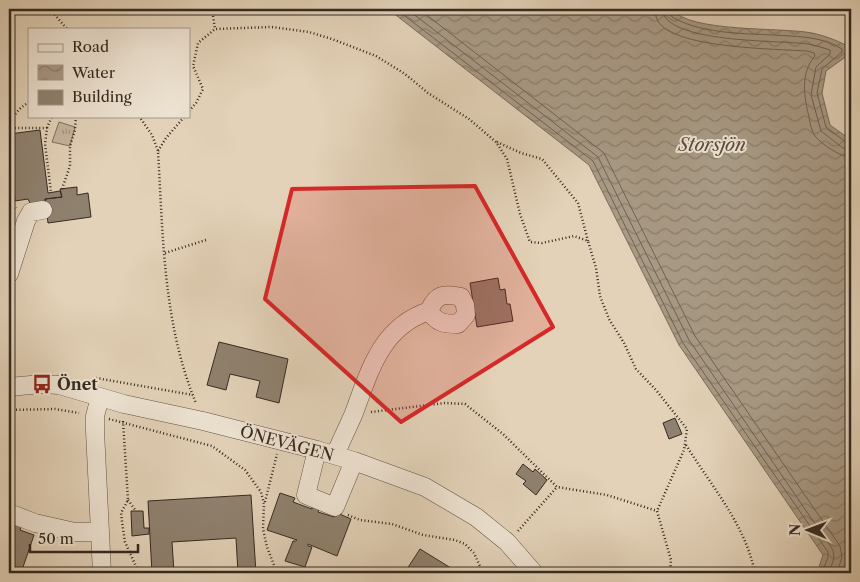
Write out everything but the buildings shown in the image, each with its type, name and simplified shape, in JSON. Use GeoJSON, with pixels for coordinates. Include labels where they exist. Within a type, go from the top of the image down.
{"type":"FeatureCollection","features":[{"type":"Feature","properties":{"kind":"street"},"geometry":{"type":"LineString","coordinates":[[9,274],[26,221],[31,212],[43,210]]}},
{"type":"Feature","properties":{"kind":"street"},"geometry":{"type":"LineString","coordinates":[[335,455],[354,414],[379,351],[400,325],[414,316],[429,311]]}},
{"type":"Feature","properties":{"kind":"street","name":"ÖNEVÄGEN"},"geometry":{"type":"LineString","coordinates":[[9,387],[42,384],[59,385],[124,404],[202,421],[335,455],[425,487],[476,517],[507,542],[534,573]]}},
{"type":"Feature","properties":{"kind":"street"},"geometry":{"type":"LineString","coordinates":[[100,397],[95,416],[95,431],[102,573]]}},
{"type":"Feature","properties":{"kind":"street"},"geometry":{"type":"LineString","coordinates":[[317,450],[306,495],[336,507],[354,462]]}},
{"type":"Feature","properties":{"kind":"street"},"geometry":{"type":"LineString","coordinates":[[9,513],[34,523],[75,532],[100,532]]}},
{"type":"Feature","properties":{"kind":"path"},"geometry":{"type":"LineString","coordinates":[[50,9],[65,28]]}},
{"type":"Feature","properties":{"kind":"path"},"geometry":{"type":"LineString","coordinates":[[212,9],[215,29]]}},
{"type":"Feature","properties":{"kind":"path"},"geometry":{"type":"LineString","coordinates":[[841,9],[851,18]]}},
{"type":"Feature","properties":{"kind":"path"},"geometry":{"type":"LineString","coordinates":[[190,111],[203,89],[193,66],[198,43],[215,29],[272,27],[309,32],[332,39],[376,56],[405,74],[428,93],[470,119],[496,142],[507,159],[520,214],[530,242],[542,243],[574,236],[588,241]]}},
{"type":"Feature","properties":{"kind":"path"},"geometry":{"type":"LineString","coordinates":[[28,102],[21,106],[13,115],[9,129],[47,128]]}},
{"type":"Feature","properties":{"kind":"path"},"geometry":{"type":"LineString","coordinates":[[9,112],[13,115]]}},
{"type":"Feature","properties":{"kind":"path"},"geometry":{"type":"LineString","coordinates":[[51,118],[47,128],[46,144],[51,192]]}},
{"type":"Feature","properties":{"kind":"path"},"geometry":{"type":"LineString","coordinates":[[62,189],[70,166],[70,146],[75,130],[76,118]]}},
{"type":"Feature","properties":{"kind":"path"},"geometry":{"type":"LineString","coordinates":[[140,118],[152,135],[158,151],[164,254],[174,328],[193,395],[212,446],[245,470],[261,492],[264,504]]}},
{"type":"Feature","properties":{"kind":"path"},"geometry":{"type":"LineString","coordinates":[[158,151],[166,138],[183,118]]}},
{"type":"Feature","properties":{"kind":"path"},"geometry":{"type":"LineString","coordinates":[[496,142],[521,153],[542,159],[578,203],[596,268],[600,296],[609,319],[624,343],[636,368],[687,429],[684,450],[657,511],[671,560],[670,573]]}},
{"type":"Feature","properties":{"kind":"path"},"geometry":{"type":"LineString","coordinates":[[9,181],[12,202],[26,221]]}},
{"type":"Feature","properties":{"kind":"path"},"geometry":{"type":"LineString","coordinates":[[164,254],[206,240]]}},
{"type":"Feature","properties":{"kind":"path"},"geometry":{"type":"LineString","coordinates":[[90,378],[193,395]]}},
{"type":"Feature","properties":{"kind":"path"},"geometry":{"type":"LineString","coordinates":[[354,414],[445,403],[466,404],[502,434],[557,487],[607,495],[657,511]]}},
{"type":"Feature","properties":{"kind":"path"},"geometry":{"type":"LineString","coordinates":[[124,404],[123,422],[128,500],[122,512],[123,529],[126,542],[139,573]]}},
{"type":"Feature","properties":{"kind":"path"},"geometry":{"type":"LineString","coordinates":[[277,573],[267,547],[263,529],[264,504],[281,441]]}},
{"type":"Feature","properties":{"kind":"path"},"geometry":{"type":"LineString","coordinates":[[685,443],[732,514],[746,542],[755,573]]}},
{"type":"Feature","properties":{"kind":"path"},"geometry":{"type":"LineString","coordinates":[[518,531],[557,487]]}},
{"type":"Feature","properties":{"kind":"path"},"geometry":{"type":"LineString","coordinates":[[128,500],[136,511]]}},
{"type":"Feature","properties":{"kind":"path"},"geometry":{"type":"LineString","coordinates":[[336,507],[341,512],[360,520],[392,524],[423,535],[455,540],[465,544],[474,553],[483,573]]}},
{"type":"Feature","properties":{"kind":"highlighted area"},"geometry":{"type":"Polygon","coordinates":[[[475,186],[553,327],[401,422],[265,299],[292,189],[475,186]]]}},
{"type":"Feature","properties":{"kind":"green space"},"geometry":{"type":"Polygon","coordinates":[[[59,122],[75,127],[70,146],[52,142],[59,122]]]}},
{"type":"Feature","properties":{"kind":"water","name":"Storsjön"},"geometry":{"type":"Polygon","coordinates":[[[388,9],[672,9],[682,17],[697,22],[716,26],[812,33],[832,39],[851,48],[851,53],[826,71],[822,93],[830,125],[851,140],[851,573],[817,573],[823,555],[679,345],[589,165],[388,9]]]}},
{"type":"Feature","properties":{"kind":"place","name":"Önet"},"geometry":{"type":"Point","coordinates":[42,384]}}]}
